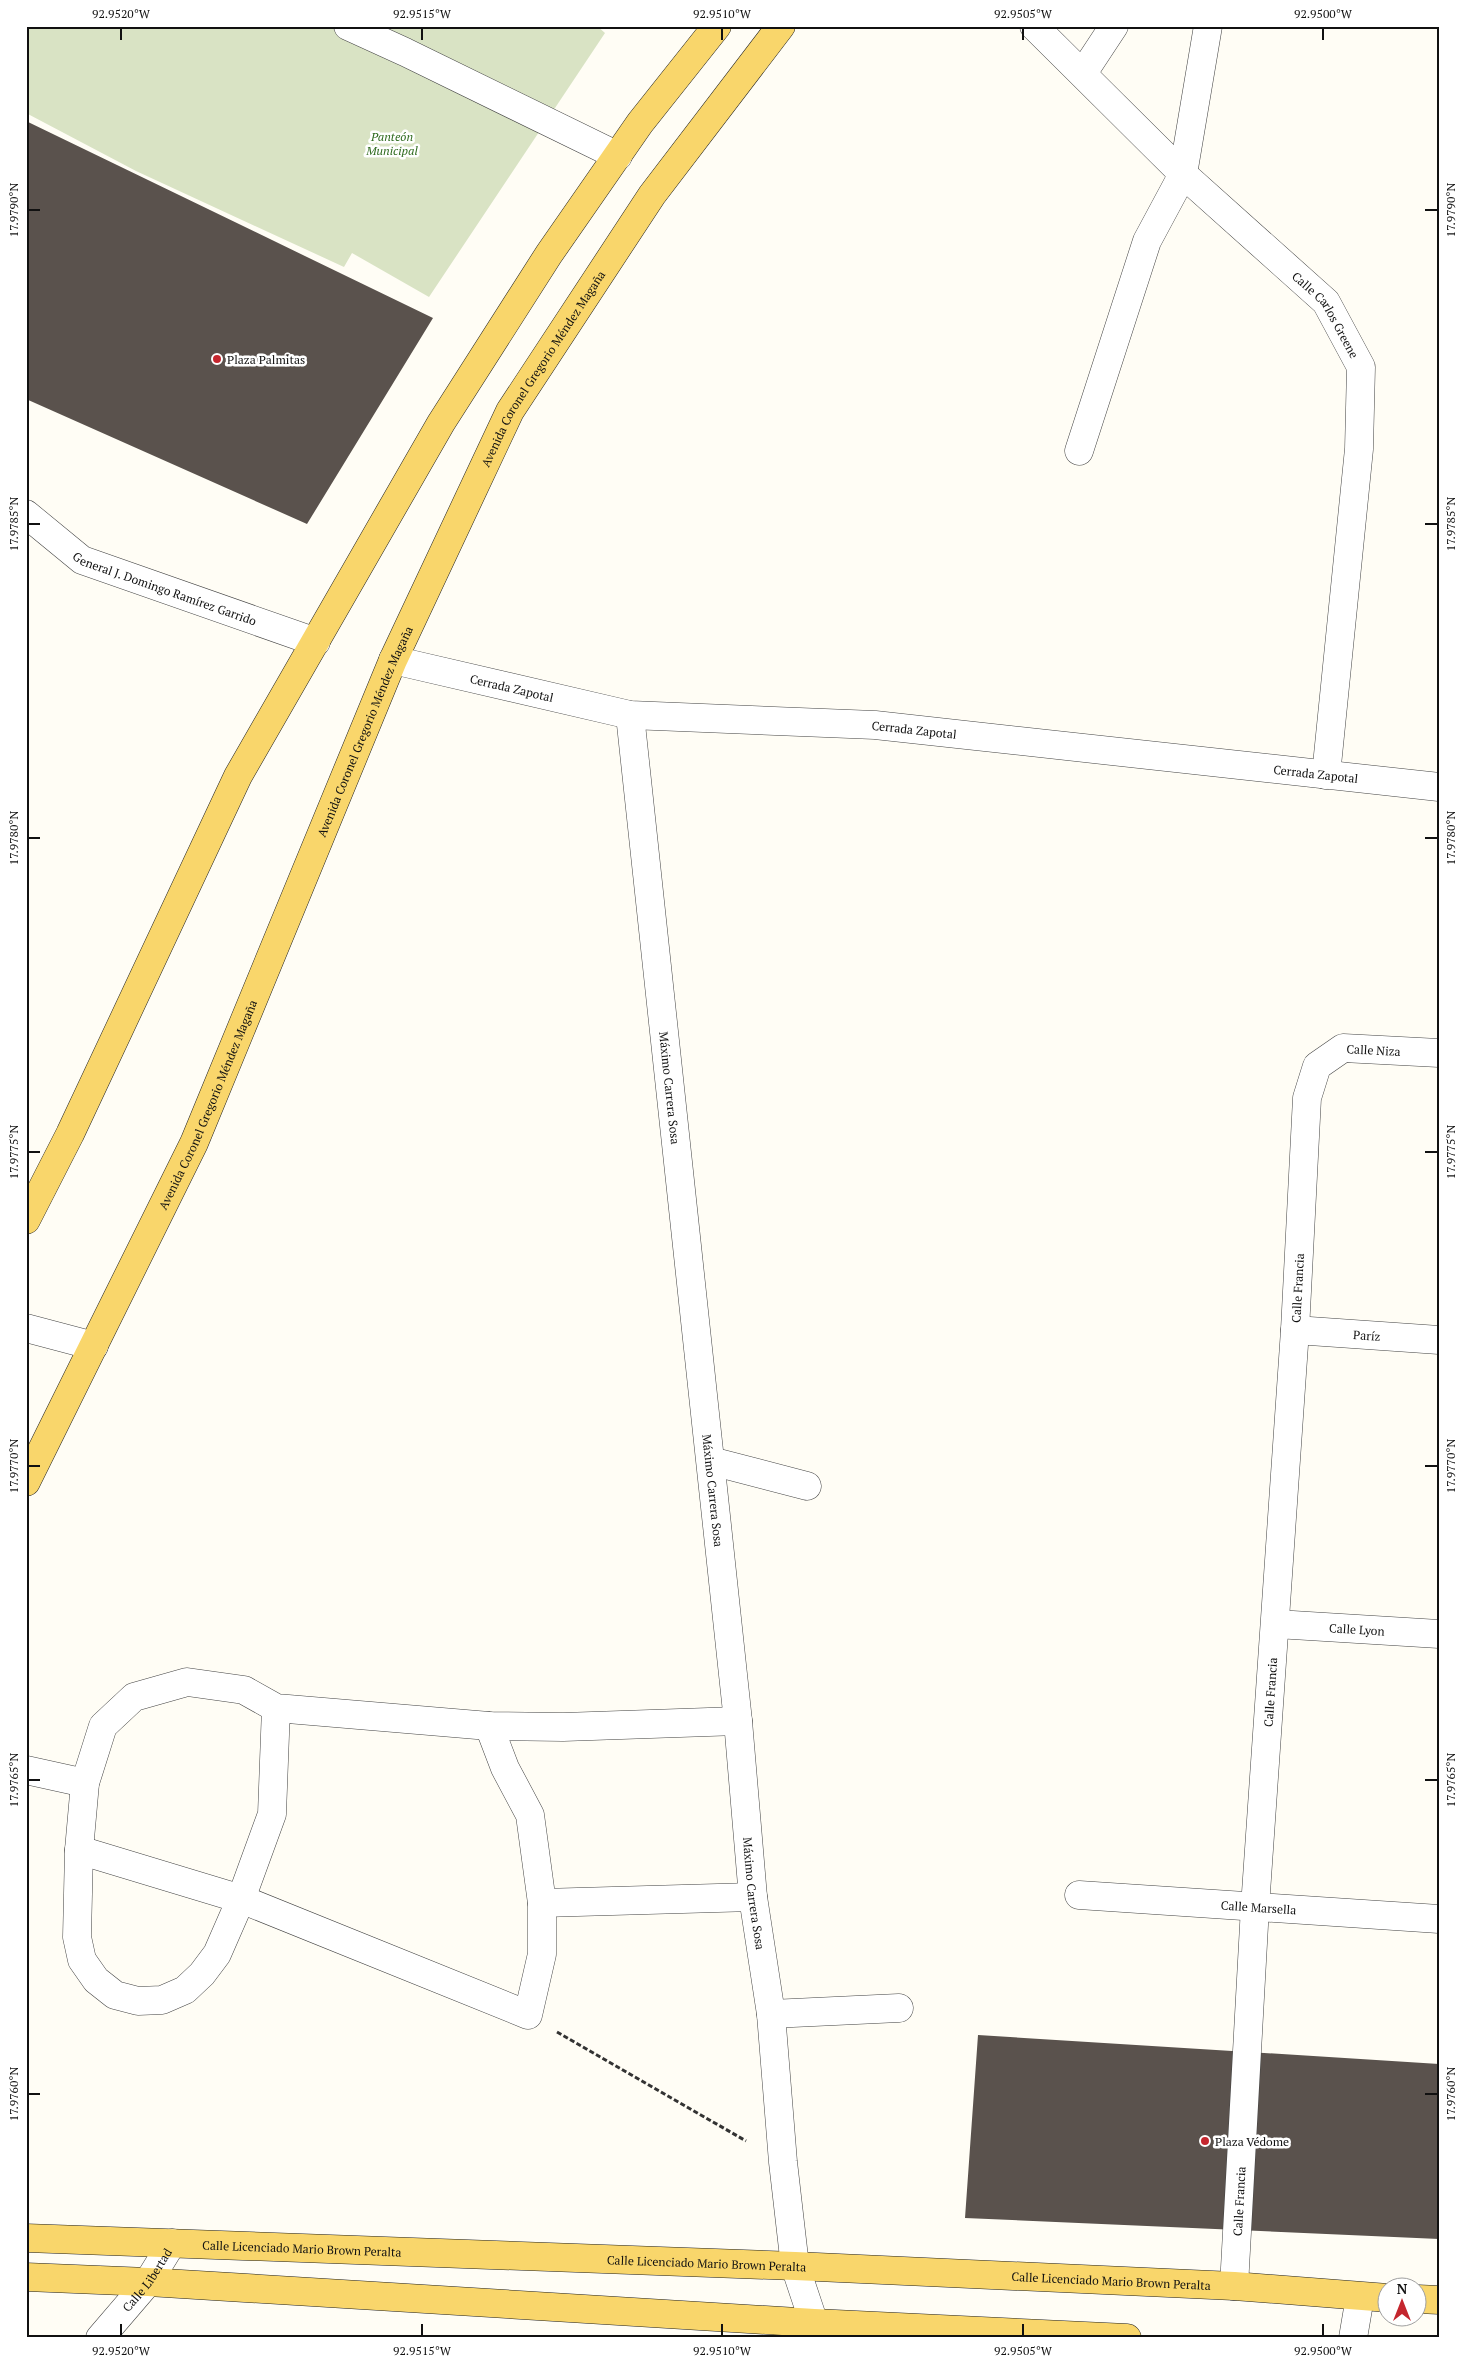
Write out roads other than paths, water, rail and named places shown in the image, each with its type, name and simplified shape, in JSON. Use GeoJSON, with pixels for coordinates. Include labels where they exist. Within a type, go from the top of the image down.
{"type":"FeatureCollection","features":[{"type":"Feature","properties":{"kind":"main road"},"geometry":{"type":"LineString","coordinates":[[26,1220],[70,1134],[238,776],[441,423],[549,254],[640,123],[717,26]]}},
{"type":"Feature","properties":{"kind":"main road","name":"Avenida Coronel Gregorio Méndez Magaña"},"geometry":{"type":"LineString","coordinates":[[26,1482],[194,1143],[393,660],[510,412],[652,195],[781,26]]}},
{"type":"Feature","properties":{"kind":"main road","name":"Calle Licenciado Mario Brown Peralta"},"geometry":{"type":"LineString","coordinates":[[26,2238],[796,2266],[1234,2286],[1378,2298]]}},
{"type":"Feature","properties":{"kind":"main road"},"geometry":{"type":"LineString","coordinates":[[26,2277],[148,2282],[813,2330],[1127,2338]]}},
{"type":"Feature","properties":{"kind":"street"},"geometry":{"type":"LineString","coordinates":[[348,26],[618,156]]}},
{"type":"Feature","properties":{"kind":"street","name":"Calle Carlos Greene"},"geometry":{"type":"LineString","coordinates":[[1034,26],[1183,174],[1326,302],[1361,367],[1359,449],[1326,775]]}},
{"type":"Feature","properties":{"kind":"street"},"geometry":{"type":"LineString","coordinates":[[1083,74],[1114,26]]}},
{"type":"Feature","properties":{"kind":"street"},"geometry":{"type":"LineString","coordinates":[[1079,451],[1146,241],[1183,174],[1208,26]]}},
{"type":"Feature","properties":{"kind":"street","name":"General J. Domingo Ramírez Garrido"},"geometry":{"type":"LineString","coordinates":[[26,514],[82,560],[316,642]]}},
{"type":"Feature","properties":{"kind":"street","name":"Cerrada Zapotal"},"geometry":{"type":"LineString","coordinates":[[393,660],[630,716],[875,725],[1439,787]]}},
{"type":"Feature","properties":{"kind":"street","name":"Máximo Carrera Sosa"},"geometry":{"type":"LineString","coordinates":[[630,716],[711,1461],[738,1721],[753,1896],[771,2014],[784,2162],[796,2266],[813,2330]]}},
{"type":"Feature","properties":{"kind":"street","name":"Calle Niza"},"geometry":{"type":"LineString","coordinates":[[1307,1098],[1317,1066],[1342,1048],[1439,1053]]}},
{"type":"Feature","properties":{"kind":"street","name":"Calle Francia"},"geometry":{"type":"LineString","coordinates":[[1234,2286],[1255,1906],[1295,1330],[1307,1098]]}},
{"type":"Feature","properties":{"kind":"street"},"geometry":{"type":"LineString","coordinates":[[26,1328],[94,1346]]}},
{"type":"Feature","properties":{"kind":"street","name":"Paríz"},"geometry":{"type":"LineString","coordinates":[[1295,1330],[1439,1340]]}},
{"type":"Feature","properties":{"kind":"street"},"geometry":{"type":"LineString","coordinates":[[711,1461],[808,1486]]}},
{"type":"Feature","properties":{"kind":"street","name":"Calle Lyon"},"geometry":{"type":"LineString","coordinates":[[1276,1624],[1439,1634]]}},
{"type":"Feature","properties":{"kind":"street"},"geometry":{"type":"LineString","coordinates":[[276,1708],[272,1814],[241,1899],[216,1954],[202,1974],[185,1990],[162,2000],[138,2001],[115,1994],[96,1980],[82,1960],[77,1937],[79,1850],[86,1783],[103,1726],[134,1697],[187,1682],[244,1690],[276,1708],[490,1726],[583,1726],[738,1721]]}},
{"type":"Feature","properties":{"kind":"street"},"geometry":{"type":"LineString","coordinates":[[79,1850],[241,1899],[528,2015],[542,1954],[542,1903],[530,1816],[504,1768],[490,1726]]}},
{"type":"Feature","properties":{"kind":"street"},"geometry":{"type":"LineString","coordinates":[[26,1770],[86,1783]]}},
{"type":"Feature","properties":{"kind":"street","name":"Calle Marsella"},"geometry":{"type":"LineString","coordinates":[[1079,1895],[1439,1919]]}},
{"type":"Feature","properties":{"kind":"street"},"geometry":{"type":"LineString","coordinates":[[542,1903],[753,1896]]}},
{"type":"Feature","properties":{"kind":"street"},"geometry":{"type":"LineString","coordinates":[[771,2014],[899,2008]]}},
{"type":"Feature","properties":{"kind":"street","name":"Calle Libertad"},"geometry":{"type":"LineString","coordinates":[[100,2338],[148,2282],[172,2243]]}},
{"type":"Feature","properties":{"kind":"street"},"geometry":{"type":"LineString","coordinates":[[1353,2338],[1360,2297]]}},
{"type":"Feature","properties":{"kind":"place","name":"Plaza Palmitas"},"geometry":{"type":"Point","coordinates":[217,359]}},
{"type":"Feature","properties":{"kind":"place","name":"Plaza Védome"},"geometry":{"type":"Point","coordinates":[1205,2141]}},
{"type":"Feature","properties":{"kind":"park label","name":"Panteón Municipal"},"geometry":{"type":"Point","coordinates":[392,143]}}]}
